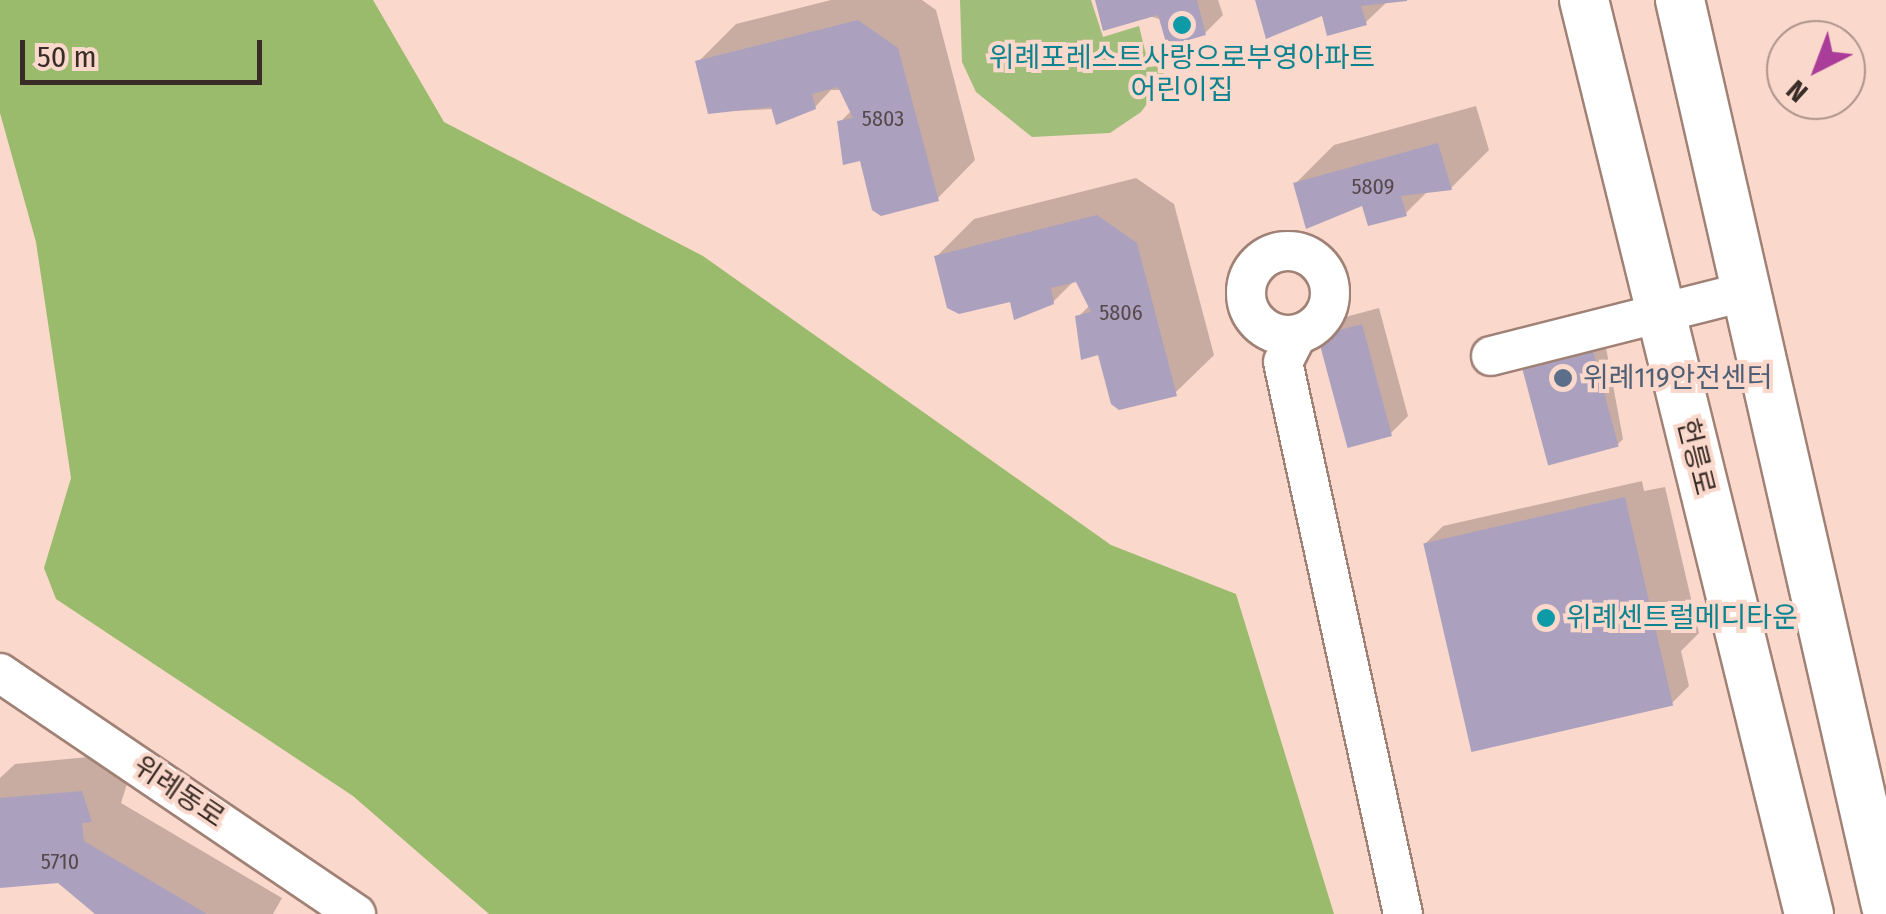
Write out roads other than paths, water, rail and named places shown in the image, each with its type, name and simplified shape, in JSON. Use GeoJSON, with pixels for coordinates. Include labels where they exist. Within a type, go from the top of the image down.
{"type":"FeatureCollection","features":[{"type":"Feature","properties":{"kind":"main road","name":"헌릉로"},"geometry":{"type":"LineString","coordinates":[[1584,0],[1808,914]]}},
{"type":"Feature","properties":{"kind":"main road"},"geometry":{"type":"LineString","coordinates":[[1680,0],[1886,906]]}},
{"type":"Feature","properties":{"kind":"street"},"geometry":{"type":"LineString","coordinates":[[1491,356],[1658,310],[1747,291]]}},
{"type":"Feature","properties":{"kind":"street"},"geometry":{"type":"LineString","coordinates":[[1298,334],[1283,362],[1403,914]]}},
{"type":"Feature","properties":{"kind":"street","name":"위례동로"},"geometry":{"type":"LineString","coordinates":[[0,672],[356,914]]}},
{"type":"Feature","properties":{"kind":"place","name":"위례포레스트사랑으로부영아파트 어린이집"},"geometry":{"type":"Point","coordinates":[1182,25]}},
{"type":"Feature","properties":{"kind":"place","name":"위례119안전센터"},"geometry":{"type":"Point","coordinates":[1563,378]}},
{"type":"Feature","properties":{"kind":"place","name":"위례센트럴메디타운"},"geometry":{"type":"Point","coordinates":[1546,618]}}]}
